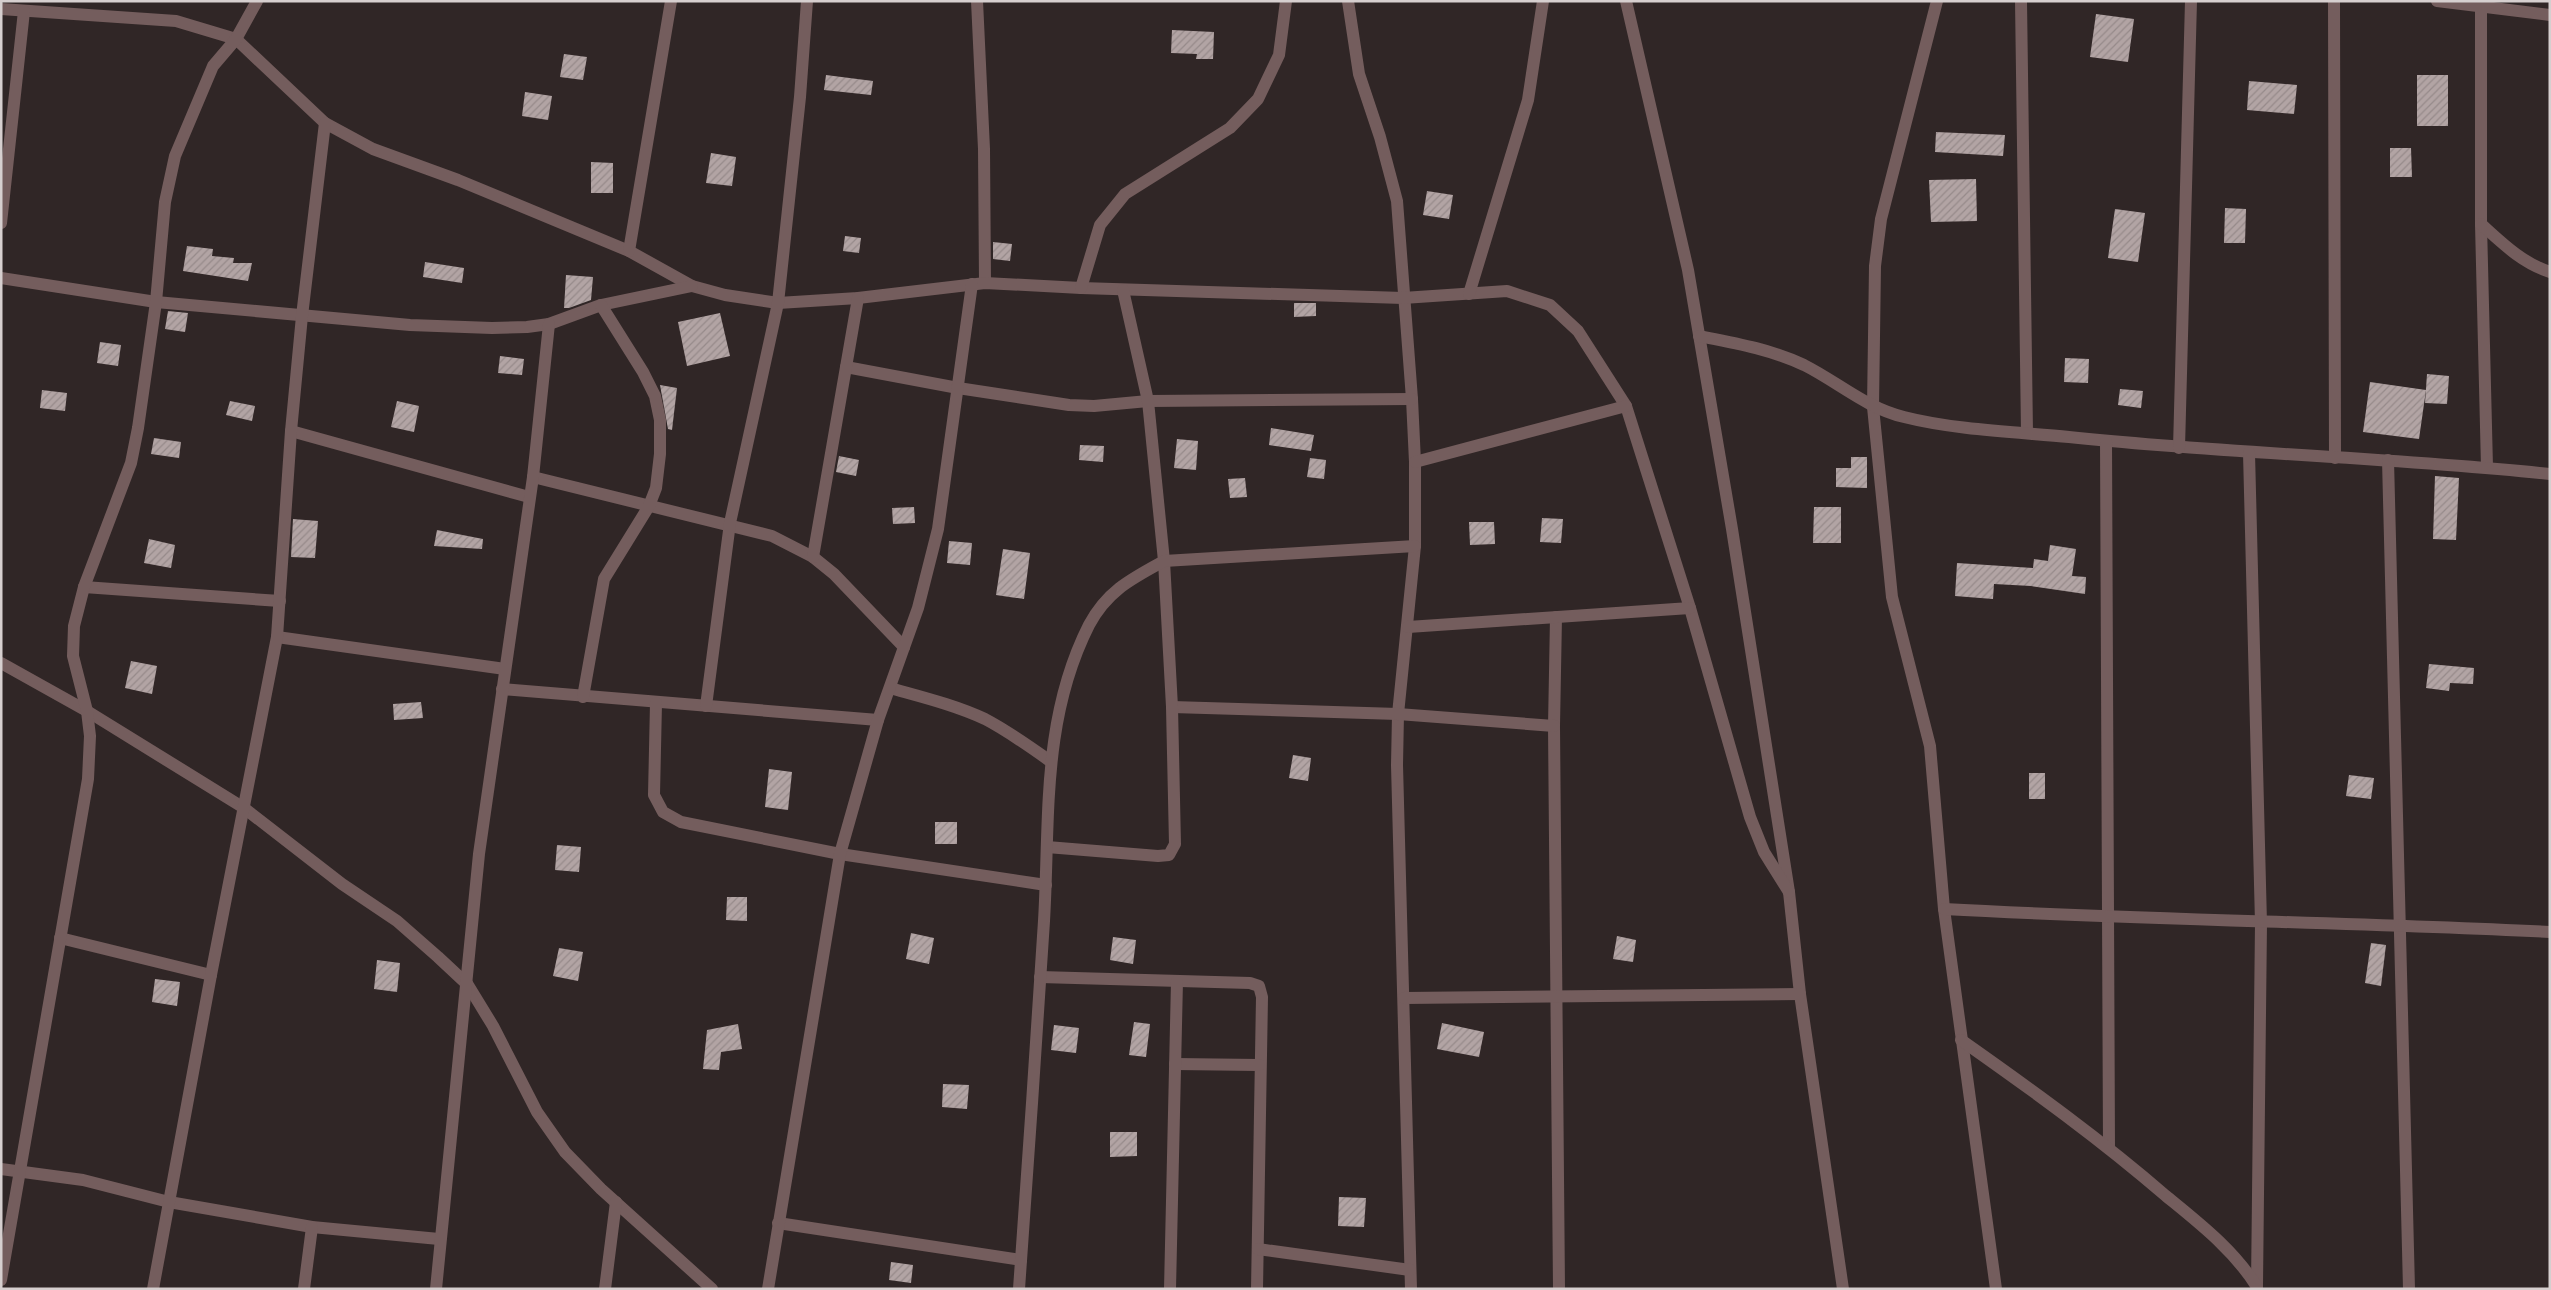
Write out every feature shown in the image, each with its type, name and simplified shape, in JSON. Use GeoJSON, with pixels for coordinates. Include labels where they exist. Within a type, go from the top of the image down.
{"type":"FeatureCollection","features":[{"type":"Feature","properties":{"kind":"street"},"geometry":{"type":"LineString","coordinates":[[1,1280],[88,779],[90,736],[87,711],[73,656],[74,626],[84,586],[131,463],[138,428],[156,302],[165,202],[175,156],[213,66],[236,39],[257,1]]}},
{"type":"Feature","properties":{"kind":"street"},"geometry":{"type":"LineString","coordinates":[[629,251],[671,1]]}},
{"type":"Feature","properties":{"kind":"street"},"geometry":{"type":"LineString","coordinates":[[706,706],[730,523],[778,303],[800,97],[807,1]]}},
{"type":"Feature","properties":{"kind":"street"},"geometry":{"type":"LineString","coordinates":[[768,1289],[840,854],[878,720],[927,576],[938,529],[958,388],[978,283],[984,149],[977,1]]}},
{"type":"Feature","properties":{"kind":"street"},"geometry":{"type":"LineString","coordinates":[[1081,288],[1100,225],[1125,194],[1230,128],[1258,99],[1279,55],[1286,1]]}},
{"type":"Feature","properties":{"kind":"street"},"geometry":{"type":"LineString","coordinates":[[1348,1],[1359,74],[1380,137],[1396,202],[1412,399],[1415,462],[1415,546],[1398,714],[1397,765],[1411,1289]]}},
{"type":"Feature","properties":{"kind":"street"},"geometry":{"type":"LineString","coordinates":[[1469,294],[1528,100],[1543,1]]}},
{"type":"Feature","properties":{"kind":"street"},"geometry":{"type":"LineString","coordinates":[[1626,1],[1688,270],[1732,529],[1789,892],[1800,994],[1843,1289]]}},
{"type":"Feature","properties":{"kind":"street"},"geometry":{"type":"LineString","coordinates":[[1937,1],[1881,219],[1875,266],[1873,407],[1892,597],[1930,746],[1944,909],[1996,1289]]}},
{"type":"Feature","properties":{"kind":"street"},"geometry":{"type":"LineString","coordinates":[[2021,1],[2027,433]]}},
{"type":"Feature","properties":{"kind":"street"},"geometry":{"type":"LineString","coordinates":[[2179,448],[2191,1]]}},
{"type":"Feature","properties":{"kind":"street"},"geometry":{"type":"LineString","coordinates":[[2334,1],[2335,458]]}},
{"type":"Feature","properties":{"kind":"street"},"geometry":{"type":"LineString","coordinates":[[2436,1],[2481,4],[2550,15]]}},
{"type":"Feature","properties":{"kind":"street"},"geometry":{"type":"LineString","coordinates":[[2481,4],[2481,224],[2487,467]]}},
{"type":"Feature","properties":{"kind":"street"},"geometry":{"type":"LineString","coordinates":[[1,9],[176,21],[236,39],[325,123],[372,149],[458,180],[629,251],[692,286],[725,296],[778,303],[858,298],[978,283],[1123,290],[1403,298],[1507,291],[1550,305],[1578,330],[1626,406],[1690,608],[1750,817],[1764,852],[1789,892]]}},
{"type":"Feature","properties":{"kind":"street"},"geometry":{"type":"LineString","coordinates":[[1,223],[24,11]]}},
{"type":"Feature","properties":{"kind":"street"},"geometry":{"type":"LineString","coordinates":[[153,1289],[211,975],[277,637],[291,431],[302,316],[325,123]]}},
{"type":"Feature","properties":{"kind":"street"},"geometry":{"type":"LineString","coordinates":[[2481,224],[2514,253],[2537,268],[2550,272]]}},
{"type":"Feature","properties":{"kind":"street"},"geometry":{"type":"LineString","coordinates":[[1,278],[156,302],[442,327],[527,327],[549,324],[601,305],[692,286]]}},
{"type":"Feature","properties":{"kind":"street"},"geometry":{"type":"LineString","coordinates":[[1048,847],[1158,856],[1169,855],[1175,844],[1172,707],[1164,561],[1148,401],[1123,290]]}},
{"type":"Feature","properties":{"kind":"street"},"geometry":{"type":"LineString","coordinates":[[813,557],[858,298]]}},
{"type":"Feature","properties":{"kind":"street"},"geometry":{"type":"LineString","coordinates":[[583,697],[604,579],[649,506],[656,488],[660,454],[660,420],[655,396],[643,372],[601,305]]}},
{"type":"Feature","properties":{"kind":"street"},"geometry":{"type":"LineString","coordinates":[[436,1289],[439,1239],[468,985],[480,854],[533,476],[549,324]]}},
{"type":"Feature","properties":{"kind":"street"},"geometry":{"type":"LineString","coordinates":[[1699,336],[1763,348],[1804,365],[1873,407],[1905,417],[2027,433],[2179,448],[2388,460],[2487,467],[2550,474]]}},
{"type":"Feature","properties":{"kind":"street"},"geometry":{"type":"LineString","coordinates":[[846,367],[958,388],[1070,405],[1094,406],[1148,401],[1412,399]]}},
{"type":"Feature","properties":{"kind":"street"},"geometry":{"type":"LineString","coordinates":[[1415,462],[1626,406]]}},
{"type":"Feature","properties":{"kind":"street"},"geometry":{"type":"LineString","coordinates":[[291,431],[529,497]]}},
{"type":"Feature","properties":{"kind":"street"},"geometry":{"type":"LineString","coordinates":[[2106,441],[2109,1147]]}},
{"type":"Feature","properties":{"kind":"street"},"geometry":{"type":"LineString","coordinates":[[2249,453],[2260,923],[2257,1287]]}},
{"type":"Feature","properties":{"kind":"street"},"geometry":{"type":"LineString","coordinates":[[2388,460],[2409,1289]]}},
{"type":"Feature","properties":{"kind":"street"},"geometry":{"type":"LineString","coordinates":[[533,476],[649,506],[730,523],[772,536],[813,557],[834,574],[904,647]]}},
{"type":"Feature","properties":{"kind":"street"},"geometry":{"type":"LineString","coordinates":[[1019,1289],[1046,885],[1050,761],[1058,714],[1073,662],[1090,624],[1111,593],[1131,579],[1164,561],[1415,546]]}},
{"type":"Feature","properties":{"kind":"street"},"geometry":{"type":"LineString","coordinates":[[84,586],[280,601]]}},
{"type":"Feature","properties":{"kind":"street"},"geometry":{"type":"LineString","coordinates":[[1408,627],[1690,608]]}},
{"type":"Feature","properties":{"kind":"street"},"geometry":{"type":"LineString","coordinates":[[1556,617],[1554,726],[1559,1289]]}},
{"type":"Feature","properties":{"kind":"street"},"geometry":{"type":"LineString","coordinates":[[277,637],[505,670]]}},
{"type":"Feature","properties":{"kind":"street"},"geometry":{"type":"LineString","coordinates":[[1,663],[87,711],[244,808],[342,884],[397,921],[468,985],[494,1026],[537,1112],[565,1152],[616,1202],[712,1289]]}},
{"type":"Feature","properties":{"kind":"street"},"geometry":{"type":"LineString","coordinates":[[890,688],[984,718],[1050,761]]}},
{"type":"Feature","properties":{"kind":"street"},"geometry":{"type":"LineString","coordinates":[[502,689],[656,703],[770,709],[878,720]]}},
{"type":"Feature","properties":{"kind":"street"},"geometry":{"type":"LineString","coordinates":[[656,703],[654,795],[663,812],[681,822],[840,854],[1046,885]]}},
{"type":"Feature","properties":{"kind":"street"},"geometry":{"type":"LineString","coordinates":[[1172,707],[1398,714],[1554,726]]}},
{"type":"Feature","properties":{"kind":"street"},"geometry":{"type":"LineString","coordinates":[[1944,909],[2107,918],[2400,925],[2550,932]]}},
{"type":"Feature","properties":{"kind":"street"},"geometry":{"type":"LineString","coordinates":[[60,938],[211,975]]}},
{"type":"Feature","properties":{"kind":"street"},"geometry":{"type":"LineString","coordinates":[[1040,977],[1250,983],[1259,986],[1262,997],[1259,1065],[1257,1289]]}},
{"type":"Feature","properties":{"kind":"street"},"geometry":{"type":"LineString","coordinates":[[1170,1289],[1176,981]]}},
{"type":"Feature","properties":{"kind":"street"},"geometry":{"type":"LineString","coordinates":[[1404,998],[1800,994]]}},
{"type":"Feature","properties":{"kind":"street"},"geometry":{"type":"LineString","coordinates":[[1961,1040],[2064,1112],[2109,1147],[2222,1243],[2257,1287]]}},
{"type":"Feature","properties":{"kind":"street"},"geometry":{"type":"LineString","coordinates":[[1175,1064],[1259,1065]]}},
{"type":"Feature","properties":{"kind":"street"},"geometry":{"type":"LineString","coordinates":[[1,1169],[83,1180],[169,1202],[312,1227],[439,1239]]}},
{"type":"Feature","properties":{"kind":"street"},"geometry":{"type":"LineString","coordinates":[[605,1289],[616,1202]]}},
{"type":"Feature","properties":{"kind":"street"},"geometry":{"type":"LineString","coordinates":[[778,1223],[1021,1260]]}},
{"type":"Feature","properties":{"kind":"street"},"geometry":{"type":"LineString","coordinates":[[304,1289],[312,1227]]}},
{"type":"Feature","properties":{"kind":"street"},"geometry":{"type":"LineString","coordinates":[[1258,1249],[1410,1270]]}},
{"type":"Feature","properties":{"kind":"building"},"geometry":{"type":"Polygon","coordinates":[[[2096,14],[2134,19],[2128,62],[2090,57],[2096,14]]]}},
{"type":"Feature","properties":{"kind":"building"},"geometry":{"type":"Polygon","coordinates":[[[1172,30],[1214,32],[1213,59],[1196,59],[1197,54],[1171,53],[1172,30]]]}},
{"type":"Feature","properties":{"kind":"building"},"geometry":{"type":"Polygon","coordinates":[[[564,54],[587,57],[583,80],[560,77],[564,54]]]}},
{"type":"Feature","properties":{"kind":"building"},"geometry":{"type":"Polygon","coordinates":[[[826,75],[873,81],[871,95],[824,90],[826,75]]]}},
{"type":"Feature","properties":{"kind":"building"},"geometry":{"type":"Polygon","coordinates":[[[2417,75],[2448,75],[2448,126],[2417,126],[2417,75]]]}},
{"type":"Feature","properties":{"kind":"building"},"geometry":{"type":"Polygon","coordinates":[[[2249,81],[2297,85],[2294,114],[2247,110],[2249,81]]]}},
{"type":"Feature","properties":{"kind":"building"},"geometry":{"type":"Polygon","coordinates":[[[525,92],[552,96],[548,120],[522,116],[525,92]]]}},
{"type":"Feature","properties":{"kind":"building"},"geometry":{"type":"Polygon","coordinates":[[[1936,132],[2005,135],[2003,156],[1935,152],[1936,132]]]}},
{"type":"Feature","properties":{"kind":"building"},"geometry":{"type":"Polygon","coordinates":[[[2390,148],[2411,148],[2412,177],[2390,177],[2390,148]]]}},
{"type":"Feature","properties":{"kind":"building"},"geometry":{"type":"Polygon","coordinates":[[[711,153],[736,157],[732,186],[706,183],[711,153]]]}},
{"type":"Feature","properties":{"kind":"building"},"geometry":{"type":"Polygon","coordinates":[[[591,162],[613,163],[613,193],[591,193],[591,162]]]}},
{"type":"Feature","properties":{"kind":"building"},"geometry":{"type":"Polygon","coordinates":[[[1976,179],[1977,221],[1931,222],[1929,180],[1976,179]]]}},
{"type":"Feature","properties":{"kind":"building"},"geometry":{"type":"Polygon","coordinates":[[[1427,191],[1453,195],[1449,219],[1423,215],[1427,191]]]}},
{"type":"Feature","properties":{"kind":"building"},"geometry":{"type":"Polygon","coordinates":[[[2225,208],[2246,209],[2245,243],[2224,243],[2225,208]]]}},
{"type":"Feature","properties":{"kind":"building"},"geometry":{"type":"Polygon","coordinates":[[[2115,209],[2145,213],[2138,262],[2108,258],[2115,209]]]}},
{"type":"Feature","properties":{"kind":"building"},"geometry":{"type":"Polygon","coordinates":[[[845,236],[861,238],[859,253],[843,251],[845,236]]]}},
{"type":"Feature","properties":{"kind":"building"},"geometry":{"type":"Polygon","coordinates":[[[993,242],[1012,244],[1010,261],[993,259],[993,242]]]}},
{"type":"Feature","properties":{"kind":"building"},"geometry":{"type":"Polygon","coordinates":[[[187,246],[213,249],[212,256],[234,258],[233,263],[252,263],[248,281],[183,271],[187,246]]]}},
{"type":"Feature","properties":{"kind":"building"},"geometry":{"type":"Polygon","coordinates":[[[425,262],[464,268],[462,283],[423,277],[425,262]]]}},
{"type":"Feature","properties":{"kind":"building"},"geometry":{"type":"Polygon","coordinates":[[[566,275],[593,277],[591,300],[564,308],[566,275]]]}},
{"type":"Feature","properties":{"kind":"building"},"geometry":{"type":"Polygon","coordinates":[[[1294,303],[1316,303],[1316,316],[1294,317],[1294,303]]]}},
{"type":"Feature","properties":{"kind":"building"},"geometry":{"type":"Polygon","coordinates":[[[168,311],[188,313],[185,332],[165,329],[168,311]]]}},
{"type":"Feature","properties":{"kind":"building"},"geometry":{"type":"Polygon","coordinates":[[[720,313],[730,356],[687,366],[678,322],[720,313]]]}},
{"type":"Feature","properties":{"kind":"building"},"geometry":{"type":"Polygon","coordinates":[[[100,342],[121,345],[118,366],[97,363],[100,342]]]}},
{"type":"Feature","properties":{"kind":"building"},"geometry":{"type":"Polygon","coordinates":[[[500,356],[524,359],[522,375],[498,373],[500,356]]]}},
{"type":"Feature","properties":{"kind":"building"},"geometry":{"type":"Polygon","coordinates":[[[2065,358],[2089,359],[2088,383],[2064,382],[2065,358]]]}},
{"type":"Feature","properties":{"kind":"building"},"geometry":{"type":"Polygon","coordinates":[[[2427,374],[2449,376],[2447,404],[2425,403],[2427,374]]]}},
{"type":"Feature","properties":{"kind":"building"},"geometry":{"type":"Polygon","coordinates":[[[2370,382],[2426,390],[2419,439],[2363,432],[2370,382]]]}},
{"type":"Feature","properties":{"kind":"building"},"geometry":{"type":"Polygon","coordinates":[[[660,385],[677,388],[672,430],[668,429],[660,385]]]}},
{"type":"Feature","properties":{"kind":"building"},"geometry":{"type":"Polygon","coordinates":[[[2120,389],[2143,391],[2141,408],[2118,405],[2120,389]]]}},
{"type":"Feature","properties":{"kind":"building"},"geometry":{"type":"Polygon","coordinates":[[[42,390],[67,393],[65,411],[40,408],[42,390]]]}},
{"type":"Feature","properties":{"kind":"building"},"geometry":{"type":"Polygon","coordinates":[[[230,401],[255,406],[252,421],[226,415],[230,401]]]}},
{"type":"Feature","properties":{"kind":"building"},"geometry":{"type":"Polygon","coordinates":[[[397,401],[419,406],[414,432],[391,427],[397,401]]]}},
{"type":"Feature","properties":{"kind":"building"},"geometry":{"type":"Polygon","coordinates":[[[1271,428],[1314,435],[1311,451],[1269,445],[1271,428]]]}},
{"type":"Feature","properties":{"kind":"building"},"geometry":{"type":"Polygon","coordinates":[[[154,438],[181,442],[179,458],[151,454],[154,438]]]}},
{"type":"Feature","properties":{"kind":"building"},"geometry":{"type":"Polygon","coordinates":[[[1177,439],[1198,441],[1196,470],[1174,468],[1177,439]]]}},
{"type":"Feature","properties":{"kind":"building"},"geometry":{"type":"Polygon","coordinates":[[[1080,445],[1104,446],[1103,462],[1079,460],[1080,445]]]}},
{"type":"Feature","properties":{"kind":"building"},"geometry":{"type":"Polygon","coordinates":[[[839,456],[859,460],[856,476],[836,472],[839,456]]]}},
{"type":"Feature","properties":{"kind":"building"},"geometry":{"type":"Polygon","coordinates":[[[1851,457],[1867,457],[1867,488],[1836,487],[1836,468],[1851,468],[1851,457]]]}},
{"type":"Feature","properties":{"kind":"building"},"geometry":{"type":"Polygon","coordinates":[[[1310,458],[1326,460],[1324,479],[1307,477],[1310,458]]]}},
{"type":"Feature","properties":{"kind":"building"},"geometry":{"type":"Polygon","coordinates":[[[2435,476],[2459,478],[2456,540],[2433,539],[2435,476]]]}},
{"type":"Feature","properties":{"kind":"building"},"geometry":{"type":"Polygon","coordinates":[[[1245,478],[1247,497],[1230,498],[1228,479],[1245,478]]]}},
{"type":"Feature","properties":{"kind":"building"},"geometry":{"type":"Polygon","coordinates":[[[914,507],[915,523],[893,524],[892,508],[914,507]]]}},
{"type":"Feature","properties":{"kind":"building"},"geometry":{"type":"Polygon","coordinates":[[[1814,507],[1841,507],[1841,543],[1813,543],[1814,507]]]}},
{"type":"Feature","properties":{"kind":"building"},"geometry":{"type":"Polygon","coordinates":[[[1542,518],[1563,519],[1561,543],[1540,542],[1542,518]]]}},
{"type":"Feature","properties":{"kind":"building"},"geometry":{"type":"Polygon","coordinates":[[[293,519],[318,521],[315,558],[291,557],[293,519]]]}},
{"type":"Feature","properties":{"kind":"building"},"geometry":{"type":"Polygon","coordinates":[[[1469,522],[1494,522],[1495,544],[1470,545],[1469,522]]]}},
{"type":"Feature","properties":{"kind":"building"},"geometry":{"type":"Polygon","coordinates":[[[437,530],[483,539],[482,549],[434,546],[437,530]]]}},
{"type":"Feature","properties":{"kind":"building"},"geometry":{"type":"Polygon","coordinates":[[[149,539],[175,545],[171,568],[144,563],[149,539]]]}},
{"type":"Feature","properties":{"kind":"building"},"geometry":{"type":"Polygon","coordinates":[[[949,541],[972,543],[970,565],[947,563],[949,541]]]}},
{"type":"Feature","properties":{"kind":"building"},"geometry":{"type":"Polygon","coordinates":[[[2050,545],[2076,549],[2072,576],[2086,577],[2085,594],[2031,586],[1994,584],[1993,599],[1955,596],[1957,563],[2033,568],[2034,559],[2048,561],[2050,545]]]}},
{"type":"Feature","properties":{"kind":"building"},"geometry":{"type":"Polygon","coordinates":[[[1003,549],[1030,553],[1024,599],[996,595],[1003,549]]]}},
{"type":"Feature","properties":{"kind":"building"},"geometry":{"type":"Polygon","coordinates":[[[131,661],[157,666],[152,694],[125,688],[131,661]]]}},
{"type":"Feature","properties":{"kind":"building"},"geometry":{"type":"Polygon","coordinates":[[[2429,664],[2474,668],[2473,684],[2450,683],[2449,691],[2426,688],[2429,664]]]}},
{"type":"Feature","properties":{"kind":"building"},"geometry":{"type":"Polygon","coordinates":[[[421,702],[423,718],[394,720],[393,704],[421,702]]]}},
{"type":"Feature","properties":{"kind":"building"},"geometry":{"type":"Polygon","coordinates":[[[1293,755],[1311,758],[1308,781],[1289,778],[1293,755]]]}},
{"type":"Feature","properties":{"kind":"building"},"geometry":{"type":"Polygon","coordinates":[[[769,769],[792,772],[788,810],[765,807],[769,769]]]}},
{"type":"Feature","properties":{"kind":"building"},"geometry":{"type":"Polygon","coordinates":[[[2029,773],[2045,773],[2045,799],[2029,799],[2029,773]]]}},
{"type":"Feature","properties":{"kind":"building"},"geometry":{"type":"Polygon","coordinates":[[[2349,775],[2374,778],[2371,799],[2346,796],[2349,775]]]}},
{"type":"Feature","properties":{"kind":"building"},"geometry":{"type":"Polygon","coordinates":[[[935,822],[957,822],[957,844],[935,844],[935,822]]]}},
{"type":"Feature","properties":{"kind":"building"},"geometry":{"type":"Polygon","coordinates":[[[557,845],[581,847],[579,872],[555,870],[557,845]]]}},
{"type":"Feature","properties":{"kind":"building"},"geometry":{"type":"Polygon","coordinates":[[[727,897],[747,897],[747,921],[726,920],[727,897]]]}},
{"type":"Feature","properties":{"kind":"building"},"geometry":{"type":"Polygon","coordinates":[[[911,933],[934,938],[929,964],[906,959],[911,933]]]}},
{"type":"Feature","properties":{"kind":"building"},"geometry":{"type":"Polygon","coordinates":[[[1617,936],[1636,940],[1633,962],[1613,959],[1617,936]]]}},
{"type":"Feature","properties":{"kind":"building"},"geometry":{"type":"Polygon","coordinates":[[[1113,937],[1136,940],[1133,964],[1110,960],[1113,937]]]}},
{"type":"Feature","properties":{"kind":"building"},"geometry":{"type":"Polygon","coordinates":[[[2371,943],[2386,945],[2381,986],[2365,983],[2371,943]]]}},
{"type":"Feature","properties":{"kind":"building"},"geometry":{"type":"Polygon","coordinates":[[[559,948],[583,952],[578,981],[553,976],[559,948]]]}},
{"type":"Feature","properties":{"kind":"building"},"geometry":{"type":"Polygon","coordinates":[[[377,960],[400,963],[397,992],[374,989],[377,960]]]}},
{"type":"Feature","properties":{"kind":"building"},"geometry":{"type":"Polygon","coordinates":[[[155,979],[180,982],[177,1006],[152,1002],[155,979]]]}},
{"type":"Feature","properties":{"kind":"building"},"geometry":{"type":"Polygon","coordinates":[[[1134,1022],[1150,1024],[1146,1057],[1129,1055],[1134,1022]]]}},
{"type":"Feature","properties":{"kind":"building"},"geometry":{"type":"Polygon","coordinates":[[[1442,1023],[1484,1032],[1479,1057],[1437,1049],[1442,1023]]]}},
{"type":"Feature","properties":{"kind":"building"},"geometry":{"type":"Polygon","coordinates":[[[738,1024],[742,1049],[721,1052],[719,1070],[703,1069],[707,1030],[738,1024]]]}},
{"type":"Feature","properties":{"kind":"building"},"geometry":{"type":"Polygon","coordinates":[[[1054,1025],[1079,1028],[1076,1053],[1051,1050],[1054,1025]]]}},
{"type":"Feature","properties":{"kind":"building"},"geometry":{"type":"Polygon","coordinates":[[[943,1084],[969,1085],[967,1109],[942,1107],[943,1084]]]}},
{"type":"Feature","properties":{"kind":"building"},"geometry":{"type":"Polygon","coordinates":[[[1110,1132],[1137,1132],[1137,1156],[1110,1157],[1110,1132]]]}},
{"type":"Feature","properties":{"kind":"building"},"geometry":{"type":"Polygon","coordinates":[[[1339,1197],[1366,1198],[1364,1227],[1338,1226],[1339,1197]]]}},
{"type":"Feature","properties":{"kind":"building"},"geometry":{"type":"Polygon","coordinates":[[[891,1262],[913,1265],[911,1283],[889,1280],[891,1262]]]}}]}
